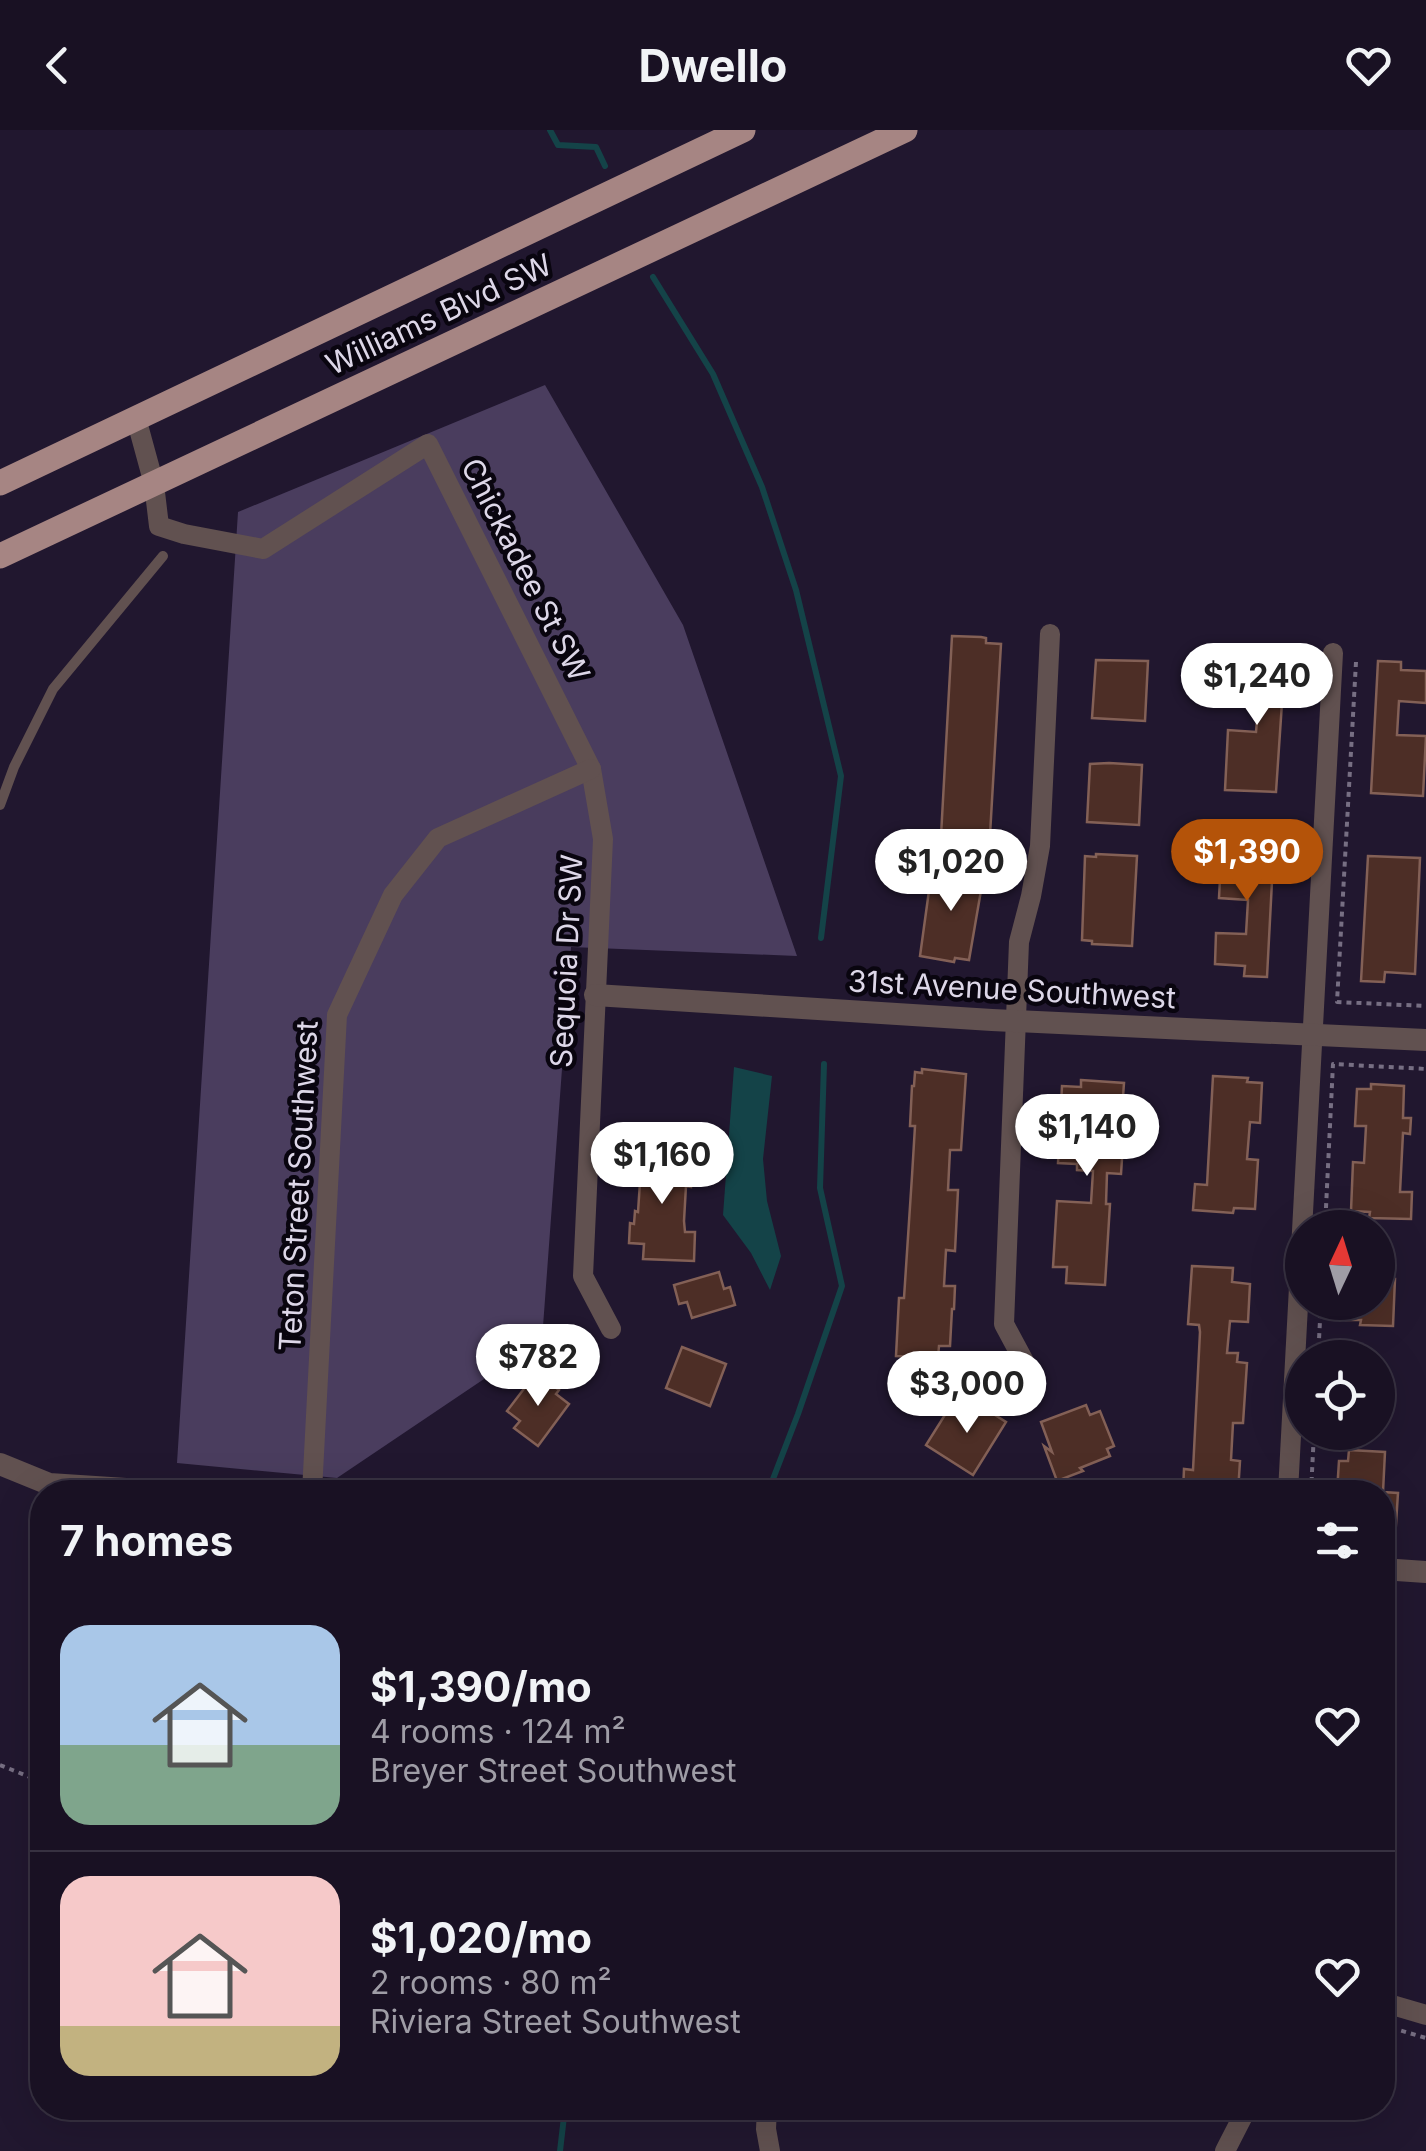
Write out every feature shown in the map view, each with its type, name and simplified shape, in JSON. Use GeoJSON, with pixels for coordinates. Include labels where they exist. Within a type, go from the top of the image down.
{"type":"FeatureCollection","features":[{"type":"Feature","properties":{"kind":"main road","name":"Williams Blvd SW"},"geometry":{"type":"LineString","coordinates":[[0,483],[743,130]]}},
{"type":"Feature","properties":{"kind":"main road","name":"Williams Blvd SW"},"geometry":{"type":"LineString","coordinates":[[0,556],[905,130]]}},
{"type":"Feature","properties":{"kind":"street","name":"Chickadee St SW"},"geometry":{"type":"LineString","coordinates":[[136,418],[154,484],[159,526],[263,549],[428,444],[590,769]]}},
{"type":"Feature","properties":{"kind":"street"},"geometry":{"type":"LineString","coordinates":[[1026,1365],[1004,1324],[1019,942],[1040,846],[1050,634]]}},
{"type":"Feature","properties":{"kind":"street"},"geometry":{"type":"LineString","coordinates":[[1289,1480],[1333,653]]}},
{"type":"Feature","properties":{"kind":"street","name":"Sequoia Dr SW"},"geometry":{"type":"LineString","coordinates":[[590,769],[603,839],[583,1276],[611,1329]]}},
{"type":"Feature","properties":{"kind":"street","name":"Teton Street Southwest"},"geometry":{"type":"LineString","coordinates":[[313,1480],[337,1015],[393,896],[438,838],[590,769]]}},
{"type":"Feature","properties":{"kind":"street","name":"31st Avenue Southwest"},"geometry":{"type":"LineString","coordinates":[[595,996],[1426,1040]]}},
{"type":"Feature","properties":{"kind":"street"},"geometry":{"type":"LineString","coordinates":[[0,1464],[39,1480]]}},
{"type":"Feature","properties":{"kind":"street"},"geometry":{"type":"LineString","coordinates":[[1395,1569],[1426,1572]]}},
{"type":"Feature","properties":{"kind":"street"},"geometry":{"type":"LineString","coordinates":[[1395,2006],[1426,2015]]}},
{"type":"Feature","properties":{"kind":"street"},"geometry":{"type":"LineString","coordinates":[[766,2120],[770,2151]]}},
{"type":"Feature","properties":{"kind":"street"},"geometry":{"type":"LineString","coordinates":[[1225,2151],[1240,2120]]}},
{"type":"Feature","properties":{"kind":"lane"},"geometry":{"type":"LineString","coordinates":[[0,805],[53,688],[163,556]]}},
{"type":"Feature","properties":{"kind":"path"},"geometry":{"type":"LineString","coordinates":[[1356,662],[1337,1002],[1426,1006]]}},
{"type":"Feature","properties":{"kind":"path"},"geometry":{"type":"LineString","coordinates":[[1326,1210],[1334,1064],[1426,1068]]}},
{"type":"Feature","properties":{"kind":"path"},"geometry":{"type":"LineString","coordinates":[[1311,1480],[1313,1450]]}},
{"type":"Feature","properties":{"kind":"path"},"geometry":{"type":"LineString","coordinates":[[0,1765],[30,1777]]}},
{"type":"Feature","properties":{"kind":"path"},"geometry":{"type":"LineString","coordinates":[[1395,2029],[1426,2038]]}},
{"type":"Feature","properties":{"kind":"shaded area"},"geometry":{"type":"Polygon","coordinates":[[[545,385],[683,625],[797,956],[571,947],[542,1340],[337,1478],[177,1463],[238,512],[545,385]]]}},
{"type":"Feature","properties":{"kind":"shaded area"},"geometry":{"type":"Polygon","coordinates":[[[734,1067],[772,1076],[763,1159],[767,1201],[781,1256],[770,1290],[751,1253],[723,1215],[734,1067]]]}},
{"type":"Feature","properties":{"kind":"building"},"geometry":{"type":"Polygon","coordinates":[[[952,636],[981,637],[986,638],[986,643],[1001,644],[990,835],[976,834],[976,838],[941,836],[952,636]]]}},
{"type":"Feature","properties":{"kind":"building"},"geometry":{"type":"Polygon","coordinates":[[[1261,657],[1285,658],[1276,792],[1225,790],[1228,730],[1256,732],[1259,697],[1229,695],[1231,663],[1261,665],[1261,657]]]}},
{"type":"Feature","properties":{"kind":"building"},"geometry":{"type":"Polygon","coordinates":[[[1096,660],[1148,661],[1145,721],[1092,718],[1096,660]]]}},
{"type":"Feature","properties":{"kind":"building"},"geometry":{"type":"Polygon","coordinates":[[[1378,661],[1401,662],[1401,670],[1426,671],[1426,703],[1399,701],[1397,735],[1426,736],[1423,796],[1371,793],[1378,661]]]}},
{"type":"Feature","properties":{"kind":"building"},"geometry":{"type":"Polygon","coordinates":[[[1090,764],[1142,765],[1139,825],[1087,822],[1090,764]]]}},
{"type":"Feature","properties":{"kind":"building"},"geometry":{"type":"Polygon","coordinates":[[[1222,839],[1274,843],[1267,977],[1244,976],[1245,966],[1215,964],[1216,933],[1246,934],[1248,900],[1219,898],[1222,839]]]}},
{"type":"Feature","properties":{"kind":"building"},"geometry":{"type":"Polygon","coordinates":[[[1085,856],[1137,856],[1132,946],[1082,940],[1085,856]]]}},
{"type":"Feature","properties":{"kind":"building"},"geometry":{"type":"Polygon","coordinates":[[[1368,856],[1420,858],[1415,974],[1385,972],[1384,982],[1361,981],[1368,856]]]}},
{"type":"Feature","properties":{"kind":"building"},"geometry":{"type":"Polygon","coordinates":[[[935,865],[969,871],[968,876],[983,879],[969,960],[955,958],[954,962],[920,956],[935,865]]]}},
{"type":"Feature","properties":{"kind":"building"},"geometry":{"type":"Polygon","coordinates":[[[922,1069],[966,1074],[961,1150],[950,1150],[948,1190],[958,1190],[955,1251],[946,1250],[944,1286],[955,1286],[954,1309],[950,1346],[939,1346],[938,1358],[896,1356],[899,1298],[904,1298],[915,1126],[910,1126],[912,1086],[915,1072],[922,1073],[922,1069]]]}},
{"type":"Feature","properties":{"kind":"building"},"geometry":{"type":"Polygon","coordinates":[[[1213,1076],[1262,1083],[1260,1123],[1250,1122],[1247,1159],[1258,1160],[1255,1209],[1234,1208],[1233,1213],[1193,1210],[1195,1184],[1207,1185],[1213,1076]]]}},
{"type":"Feature","properties":{"kind":"building"},"geometry":{"type":"Polygon","coordinates":[[[1081,1080],[1124,1083],[1122,1111],[1111,1111],[1109,1143],[1123,1144],[1121,1174],[1107,1173],[1106,1204],[1110,1204],[1105,1285],[1066,1283],[1067,1267],[1053,1267],[1057,1201],[1091,1203],[1093,1171],[1077,1170],[1077,1164],[1058,1163],[1062,1086],[1081,1087],[1081,1080]]]}},
{"type":"Feature","properties":{"kind":"building"},"geometry":{"type":"Polygon","coordinates":[[[1371,1084],[1404,1086],[1403,1118],[1411,1118],[1410,1134],[1403,1133],[1400,1192],[1412,1192],[1411,1219],[1395,1219],[1395,1210],[1351,1210],[1353,1162],[1364,1163],[1366,1126],[1355,1126],[1357,1089],[1371,1089],[1371,1084]]]}},
{"type":"Feature","properties":{"kind":"building"},"geometry":{"type":"Polygon","coordinates":[[[635,1150],[674,1152],[673,1159],[681,1159],[681,1170],[692,1170],[691,1187],[686,1186],[684,1221],[685,1232],[695,1232],[694,1261],[643,1259],[644,1244],[629,1243],[630,1223],[634,1224],[635,1211],[638,1212],[640,1182],[633,1182],[635,1150]]]}},
{"type":"Feature","properties":{"kind":"building"},"geometry":{"type":"Polygon","coordinates":[[[1192,1266],[1233,1268],[1232,1282],[1250,1284],[1248,1322],[1230,1321],[1227,1353],[1238,1353],[1237,1362],[1247,1363],[1243,1423],[1233,1423],[1231,1460],[1240,1461],[1239,1480],[1184,1480],[1184,1469],[1193,1470],[1200,1332],[1199,1325],[1188,1324],[1192,1266]]]}},
{"type":"Feature","properties":{"kind":"building"},"geometry":{"type":"Polygon","coordinates":[[[719,1272],[724,1289],[730,1287],[735,1305],[692,1318],[687,1302],[679,1304],[674,1285],[719,1272]]]}},
{"type":"Feature","properties":{"kind":"building"},"geometry":{"type":"Polygon","coordinates":[[[1361,1320],[1393,1320],[1393,1326],[1360,1325],[1361,1320]]]}},
{"type":"Feature","properties":{"kind":"building"},"geometry":{"type":"Polygon","coordinates":[[[682,1347],[726,1364],[710,1406],[666,1388],[682,1347]]]}},
{"type":"Feature","properties":{"kind":"building"},"geometry":{"type":"Polygon","coordinates":[[[536,1373],[559,1390],[556,1394],[569,1404],[538,1446],[514,1428],[520,1421],[507,1411],[536,1373]]]}},
{"type":"Feature","properties":{"kind":"building"},"geometry":{"type":"Polygon","coordinates":[[[971,1400],[1006,1422],[973,1475],[926,1445],[948,1410],[960,1418],[971,1400]]]}},
{"type":"Feature","properties":{"kind":"building"},"geometry":{"type":"Polygon","coordinates":[[[1086,1405],[1090,1415],[1100,1411],[1114,1446],[1107,1449],[1110,1456],[1057,1480],[1044,1446],[1052,1452],[1041,1422],[1086,1405]]]}},
{"type":"Feature","properties":{"kind":"building"},"geometry":{"type":"Polygon","coordinates":[[[1349,1450],[1385,1452],[1384,1480],[1338,1480],[1339,1461],[1348,1461],[1349,1450]]]}},
{"type":"Feature","properties":{"kind":"building"},"geometry":{"type":"Polygon","coordinates":[[[1395,1493],[1398,1493],[1395,1539],[1395,1493]]]}},
{"type":"Feature","properties":{"kind":"waterway"},"geometry":{"type":"LineString","coordinates":[[550,130],[558,145],[596,147],[605,166]]}},
{"type":"Feature","properties":{"kind":"waterway"},"geometry":{"type":"LineString","coordinates":[[653,277],[713,374],[762,487],[796,590],[841,776],[821,938]]}},
{"type":"Feature","properties":{"kind":"waterway"},"geometry":{"type":"LineString","coordinates":[[773,1480],[842,1286],[820,1188],[824,1064]]}},
{"type":"Feature","properties":{"kind":"waterway"},"geometry":{"type":"LineString","coordinates":[[560,2151],[564,2120]]}}]}
